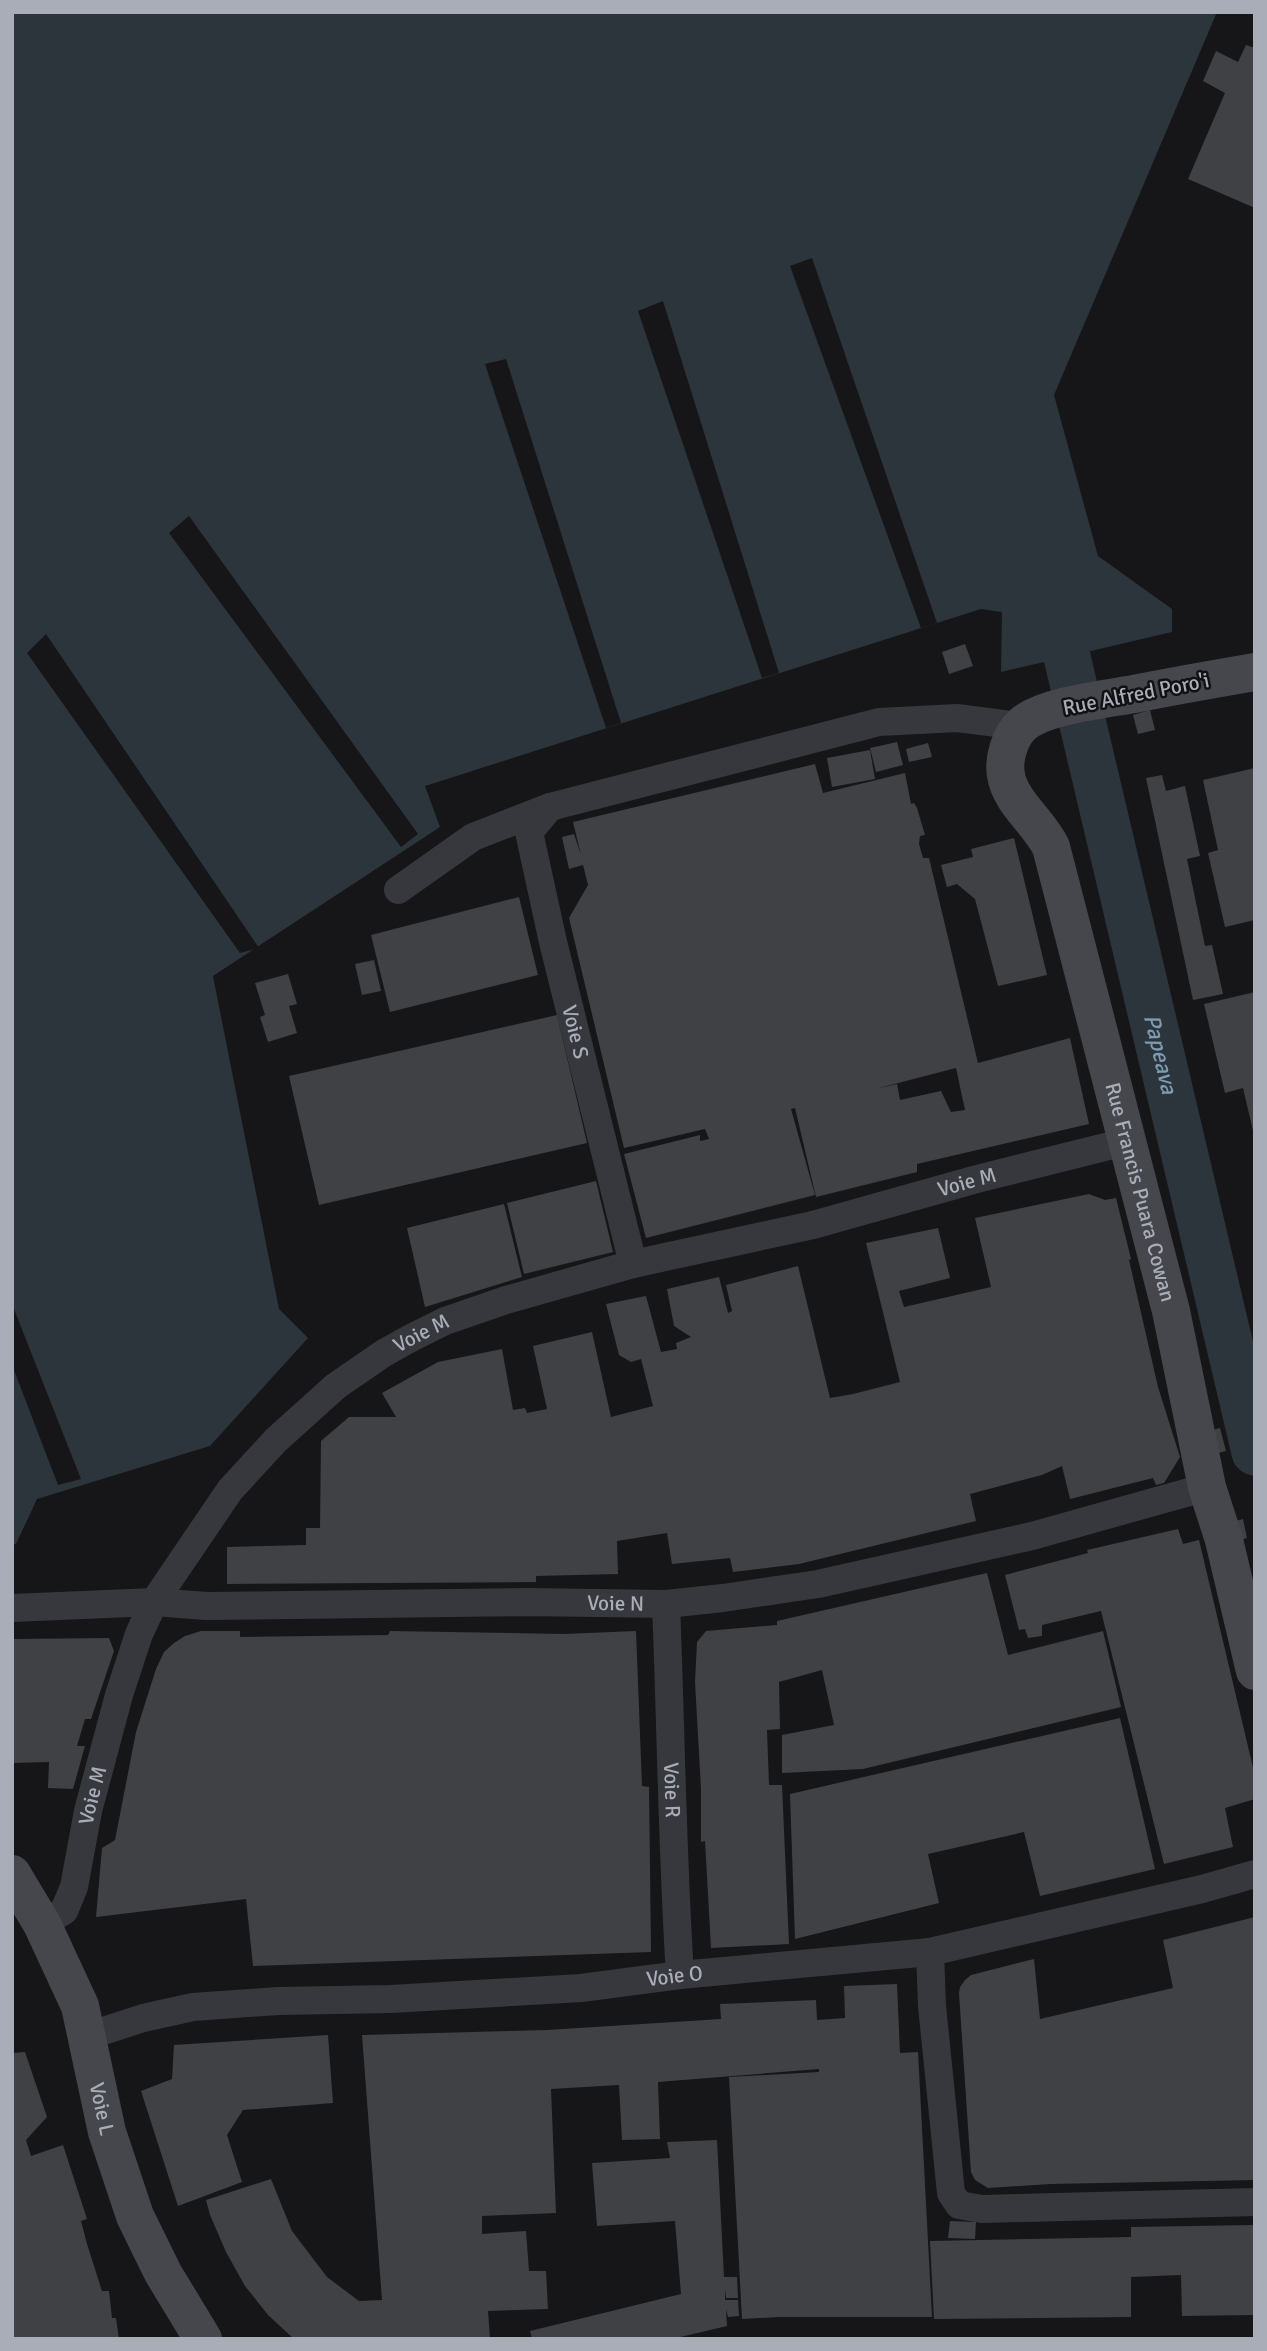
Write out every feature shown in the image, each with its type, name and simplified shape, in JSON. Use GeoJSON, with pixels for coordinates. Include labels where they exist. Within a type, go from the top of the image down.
{"type":"FeatureCollection","features":[{"type":"Feature","properties":{"kind":"main road","name":"Rue Alfred Poro'i"},"geometry":{"type":"LineString","coordinates":[[1020,726],[1033,717],[1055,710],[1255,672]]}},
{"type":"Feature","properties":{"kind":"main road","name":"Rue Francis Puara Cowan"},"geometry":{"type":"LineString","coordinates":[[1020,726],[1006,758],[1008,783],[1051,846],[1127,1149],[1171,1311],[1207,1487],[1224,1540],[1255,1671]]}},
{"type":"Feature","properties":{"kind":"main road","name":"Voie L"},"geometry":{"type":"LineString","coordinates":[[12,1874],[42,1924],[80,2006],[88,2036],[94,2082],[107,2132],[135,2217],[163,2273],[203,2339]]}},
{"type":"Feature","properties":{"kind":"street"},"geometry":{"type":"LineString","coordinates":[[398,890],[473,837],[550,807],[879,722],[957,718],[1020,726]]}},
{"type":"Feature","properties":{"kind":"street","name":"Voie S"},"geometry":{"type":"LineString","coordinates":[[550,807],[529,832],[553,942],[633,1264]]}},
{"type":"Feature","properties":{"kind":"street","name":"Voie M"},"geometry":{"type":"LineString","coordinates":[[42,1924],[64,1912],[74,1887],[88,1811],[119,1695],[139,1633],[154,1602],[230,1490],[276,1440],[336,1386],[384,1353],[445,1321],[506,1300],[633,1264],[813,1226],[967,1182],[1113,1145],[1127,1149]]}},
{"type":"Feature","properties":{"kind":"street","name":"Voie N"},"geometry":{"type":"LineString","coordinates":[[12,1608],[154,1602],[206,1606],[528,1602],[666,1604],[818,1584],[1032,1536],[1207,1487]]}},
{"type":"Feature","properties":{"kind":"street","name":"Voie R"},"geometry":{"type":"LineString","coordinates":[[666,1604],[680,1975]]}},
{"type":"Feature","properties":{"kind":"street","name":"Voie O"},"geometry":{"type":"LineString","coordinates":[[88,2036],[143,2018],[193,2007],[278,2001],[391,1999],[581,1987],[930,1952],[1202,1889],[1255,1874]]}},
{"type":"Feature","properties":{"kind":"street"},"geometry":{"type":"LineString","coordinates":[[930,1952],[932,2006],[951,2193],[959,2205],[982,2209],[1255,2202]]}},
{"type":"Feature","properties":{"kind":"shaded area"},"geometry":{"type":"Polygon","coordinates":[[[12,12],[1217,12],[1054,395],[1098,556],[1172,609],[1172,632],[1001,672],[1002,612],[981,609],[425,786],[440,827],[213,976],[279,1309],[308,1338],[210,1446],[37,1499],[16,1544],[12,1545],[12,12]]]}},
{"type":"Feature","properties":{"kind":"pier"},"geometry":{"type":"Polygon","coordinates":[[[812,258],[937,623],[921,628],[790,266],[812,258]]]}},
{"type":"Feature","properties":{"kind":"pier"},"geometry":{"type":"Polygon","coordinates":[[[663,301],[779,673],[762,678],[638,311],[663,301]]]}},
{"type":"Feature","properties":{"kind":"pier"},"geometry":{"type":"Polygon","coordinates":[[[506,359],[621,723],[606,728],[485,364],[506,359]]]}},
{"type":"Feature","properties":{"kind":"pier"},"geometry":{"type":"Polygon","coordinates":[[[189,516],[418,834],[401,847],[169,533],[189,516]]]}},
{"type":"Feature","properties":{"kind":"pier"},"geometry":{"type":"Polygon","coordinates":[[[46,634],[259,948],[240,953],[27,653],[46,634]]]}},
{"type":"Feature","properties":{"kind":"pier"},"geometry":{"type":"Polygon","coordinates":[[[12,1304],[81,1479],[58,1485],[12,1365],[12,1304]]]}},
{"type":"Feature","properties":{"kind":"building"},"geometry":{"type":"Polygon","coordinates":[[[1246,45],[1255,48],[1255,208],[1188,179],[1225,93],[1203,81],[1216,51],[1238,62],[1246,45]]]}},
{"type":"Feature","properties":{"kind":"building"},"geometry":{"type":"Polygon","coordinates":[[[965,644],[973,666],[949,674],[942,652],[965,644]]]}},
{"type":"Feature","properties":{"kind":"building"},"geometry":{"type":"Polygon","coordinates":[[[1150,710],[1155,730],[1138,734],[1133,715],[1150,710]]]}},
{"type":"Feature","properties":{"kind":"building"},"geometry":{"type":"Polygon","coordinates":[[[897,742],[903,765],[876,772],[870,748],[897,742]]]}},
{"type":"Feature","properties":{"kind":"building"},"geometry":{"type":"Polygon","coordinates":[[[928,743],[932,757],[909,762],[906,749],[928,743]]]}},
{"type":"Feature","properties":{"kind":"building"},"geometry":{"type":"Polygon","coordinates":[[[870,750],[875,779],[832,787],[827,758],[870,750]]]}},
{"type":"Feature","properties":{"kind":"building"},"geometry":{"type":"Polygon","coordinates":[[[815,764],[823,793],[905,773],[911,804],[914,803],[917,808],[925,835],[920,836],[919,844],[923,858],[929,858],[978,1063],[1070,1038],[1089,1124],[917,1164],[917,1172],[816,1197],[795,1108],[791,1109],[815,1195],[646,1238],[624,1154],[700,1135],[700,1141],[709,1139],[705,1129],[624,1148],[569,918],[588,885],[583,865],[569,869],[562,837],[574,834],[581,855],[573,822],[815,764]],[[956,1068],[875,1089],[897,1084],[900,1100],[941,1091],[951,1112],[965,1110],[956,1068]]]}},
{"type":"Feature","properties":{"kind":"building"},"geometry":{"type":"Polygon","coordinates":[[[1255,768],[1255,920],[1225,927],[1208,853],[1218,850],[1203,780],[1255,768]]]}},
{"type":"Feature","properties":{"kind":"building"},"geometry":{"type":"Polygon","coordinates":[[[1162,775],[1166,791],[1185,786],[1200,856],[1187,859],[1205,946],[1212,945],[1223,994],[1193,1000],[1146,778],[1162,775]]]}},
{"type":"Feature","properties":{"kind":"building"},"geometry":{"type":"Polygon","coordinates":[[[1014,838],[1047,975],[998,986],[975,899],[957,884],[947,887],[941,865],[973,857],[971,849],[1014,838]]]}},
{"type":"Feature","properties":{"kind":"building"},"geometry":{"type":"Polygon","coordinates":[[[519,897],[538,975],[390,1012],[371,935],[519,897]]]}},
{"type":"Feature","properties":{"kind":"building"},"geometry":{"type":"Polygon","coordinates":[[[374,960],[381,991],[362,995],[355,964],[374,960]]]}},
{"type":"Feature","properties":{"kind":"building"},"geometry":{"type":"Polygon","coordinates":[[[288,974],[297,1004],[289,1006],[297,1033],[268,1042],[260,1017],[265,1015],[255,983],[288,974]]]}},
{"type":"Feature","properties":{"kind":"building"},"geometry":{"type":"Polygon","coordinates":[[[1255,992],[1254,1135],[1243,1088],[1225,1093],[1204,1004],[1255,992]]]}},
{"type":"Feature","properties":{"kind":"building"},"geometry":{"type":"Polygon","coordinates":[[[557,1015],[587,1143],[319,1205],[289,1076],[557,1015]]]}},
{"type":"Feature","properties":{"kind":"building"},"geometry":{"type":"Polygon","coordinates":[[[596,1181],[613,1252],[524,1274],[507,1203],[596,1181]]]}},
{"type":"Feature","properties":{"kind":"building"},"geometry":{"type":"Polygon","coordinates":[[[1089,1194],[1105,1200],[1116,1198],[1158,1387],[1180,1457],[1164,1483],[1156,1485],[1153,1478],[1070,1499],[1062,1466],[1042,1475],[970,1494],[976,1521],[799,1564],[733,1572],[730,1558],[672,1564],[667,1533],[617,1541],[618,1574],[536,1576],[536,1582],[227,1584],[227,1547],[306,1545],[306,1528],[320,1528],[321,1441],[349,1417],[396,1417],[382,1393],[438,1362],[502,1349],[513,1410],[525,1408],[527,1413],[547,1409],[533,1346],[592,1332],[611,1417],[653,1406],[641,1359],[631,1362],[619,1355],[606,1304],[646,1296],[661,1352],[677,1349],[676,1343],[691,1337],[674,1326],[667,1289],[719,1277],[728,1313],[732,1311],[726,1285],[798,1266],[830,1398],[900,1382],[866,1243],[938,1228],[950,1278],[899,1291],[904,1307],[991,1287],[975,1218],[1089,1194]]]}},
{"type":"Feature","properties":{"kind":"building"},"geometry":{"type":"Polygon","coordinates":[[[504,1204],[522,1277],[425,1307],[407,1228],[504,1204]]]}},
{"type":"Feature","properties":{"kind":"building"},"geometry":{"type":"Polygon","coordinates":[[[1220,1428],[1226,1451],[1214,1454],[1209,1431],[1220,1428]]]}},
{"type":"Feature","properties":{"kind":"building"},"geometry":{"type":"Polygon","coordinates":[[[1243,1519],[1247,1538],[1237,1541],[1232,1522],[1243,1519]]]}},
{"type":"Feature","properties":{"kind":"building"},"geometry":{"type":"Polygon","coordinates":[[[1178,1529],[1183,1544],[1199,1540],[1255,1776],[1255,1799],[1225,1808],[1233,1847],[1164,1864],[1101,1611],[1042,1625],[1042,1636],[1028,1638],[1025,1629],[1019,1630],[1005,1575],[1088,1553],[1087,1550],[1178,1529]]]}},
{"type":"Feature","properties":{"kind":"building"},"geometry":{"type":"Polygon","coordinates":[[[987,1573],[1008,1655],[1103,1631],[1121,1707],[863,1769],[782,1773],[782,1735],[834,1725],[822,1670],[779,1682],[780,1729],[767,1730],[769,1785],[782,1785],[789,1944],[711,1948],[705,1841],[701,1842],[695,1682],[697,1642],[706,1631],[777,1625],[777,1621],[987,1573]]]}},
{"type":"Feature","properties":{"kind":"building"},"geometry":{"type":"Polygon","coordinates":[[[201,1631],[240,1631],[240,1637],[388,1635],[390,1631],[564,1634],[636,1631],[642,1786],[649,1787],[651,1952],[253,1966],[246,1899],[96,1917],[102,1848],[115,1840],[136,1732],[156,1669],[164,1652],[174,1643],[201,1631]]]}},
{"type":"Feature","properties":{"kind":"building"},"geometry":{"type":"Polygon","coordinates":[[[109,1638],[114,1651],[91,1719],[85,1719],[77,1746],[85,1746],[73,1789],[48,1788],[49,1762],[12,1763],[12,1639],[109,1638]]]}},
{"type":"Feature","properties":{"kind":"building"},"geometry":{"type":"Polygon","coordinates":[[[1120,1718],[1155,1869],[1040,1896],[1024,1832],[928,1854],[939,1903],[795,1939],[790,1794],[1120,1718]]]}},
{"type":"Feature","properties":{"kind":"building"},"geometry":{"type":"Polygon","coordinates":[[[1255,1917],[1255,2180],[1051,2184],[988,2188],[975,2180],[971,2172],[959,1993],[965,1980],[971,1975],[1034,1959],[1040,2019],[1173,1988],[1163,1940],[1255,1917]]]}},
{"type":"Feature","properties":{"kind":"building"},"geometry":{"type":"Polygon","coordinates":[[[897,1984],[900,2053],[918,2052],[932,2317],[742,2319],[729,2077],[819,2072],[819,2069],[658,2082],[660,2139],[622,2140],[619,2085],[551,2089],[556,2213],[482,2216],[482,2234],[526,2231],[529,2271],[546,2271],[548,2309],[488,2311],[490,2338],[294,2339],[268,2315],[245,2286],[210,2215],[206,2200],[271,2179],[292,2231],[327,2277],[359,2301],[382,2300],[362,2035],[547,2030],[721,2019],[720,2004],[816,2000],[817,2020],[845,2018],[844,1986],[897,1984]]]}},
{"type":"Feature","properties":{"kind":"building"},"geometry":{"type":"Polygon","coordinates":[[[328,2035],[333,2103],[243,2110],[227,2135],[242,2182],[178,2206],[141,2091],[172,2079],[174,2045],[328,2035]]]}},
{"type":"Feature","properties":{"kind":"building"},"geometry":{"type":"Polygon","coordinates":[[[25,2052],[47,2117],[26,2140],[31,2156],[63,2145],[87,2219],[81,2221],[87,2244],[102,2291],[109,2291],[112,2318],[116,2318],[119,2339],[12,2339],[12,2053],[25,2052]]]}},
{"type":"Feature","properties":{"kind":"building"},"geometry":{"type":"Polygon","coordinates":[[[717,2140],[724,2277],[737,2277],[738,2298],[726,2298],[725,2289],[725,2300],[738,2300],[739,2316],[728,2317],[726,2309],[727,2326],[672,2339],[532,2339],[530,2331],[681,2294],[675,2221],[597,2226],[592,2163],[670,2158],[667,2142],[717,2140]]]}},
{"type":"Feature","properties":{"kind":"building"},"geometry":{"type":"Polygon","coordinates":[[[950,2221],[976,2222],[975,2239],[948,2238],[950,2221]]]}},
{"type":"Feature","properties":{"kind":"building"},"geometry":{"type":"Polygon","coordinates":[[[1255,2225],[1255,2315],[1182,2316],[1181,2275],[1131,2277],[1131,2317],[934,2319],[930,2241],[1131,2237],[1131,2227],[1255,2225]]]}},
{"type":"Feature","properties":{"kind":"waterway","name":"Papeava"},"geometry":{"type":"LineString","coordinates":[[1067,657],[1255,1452]]}}]}
